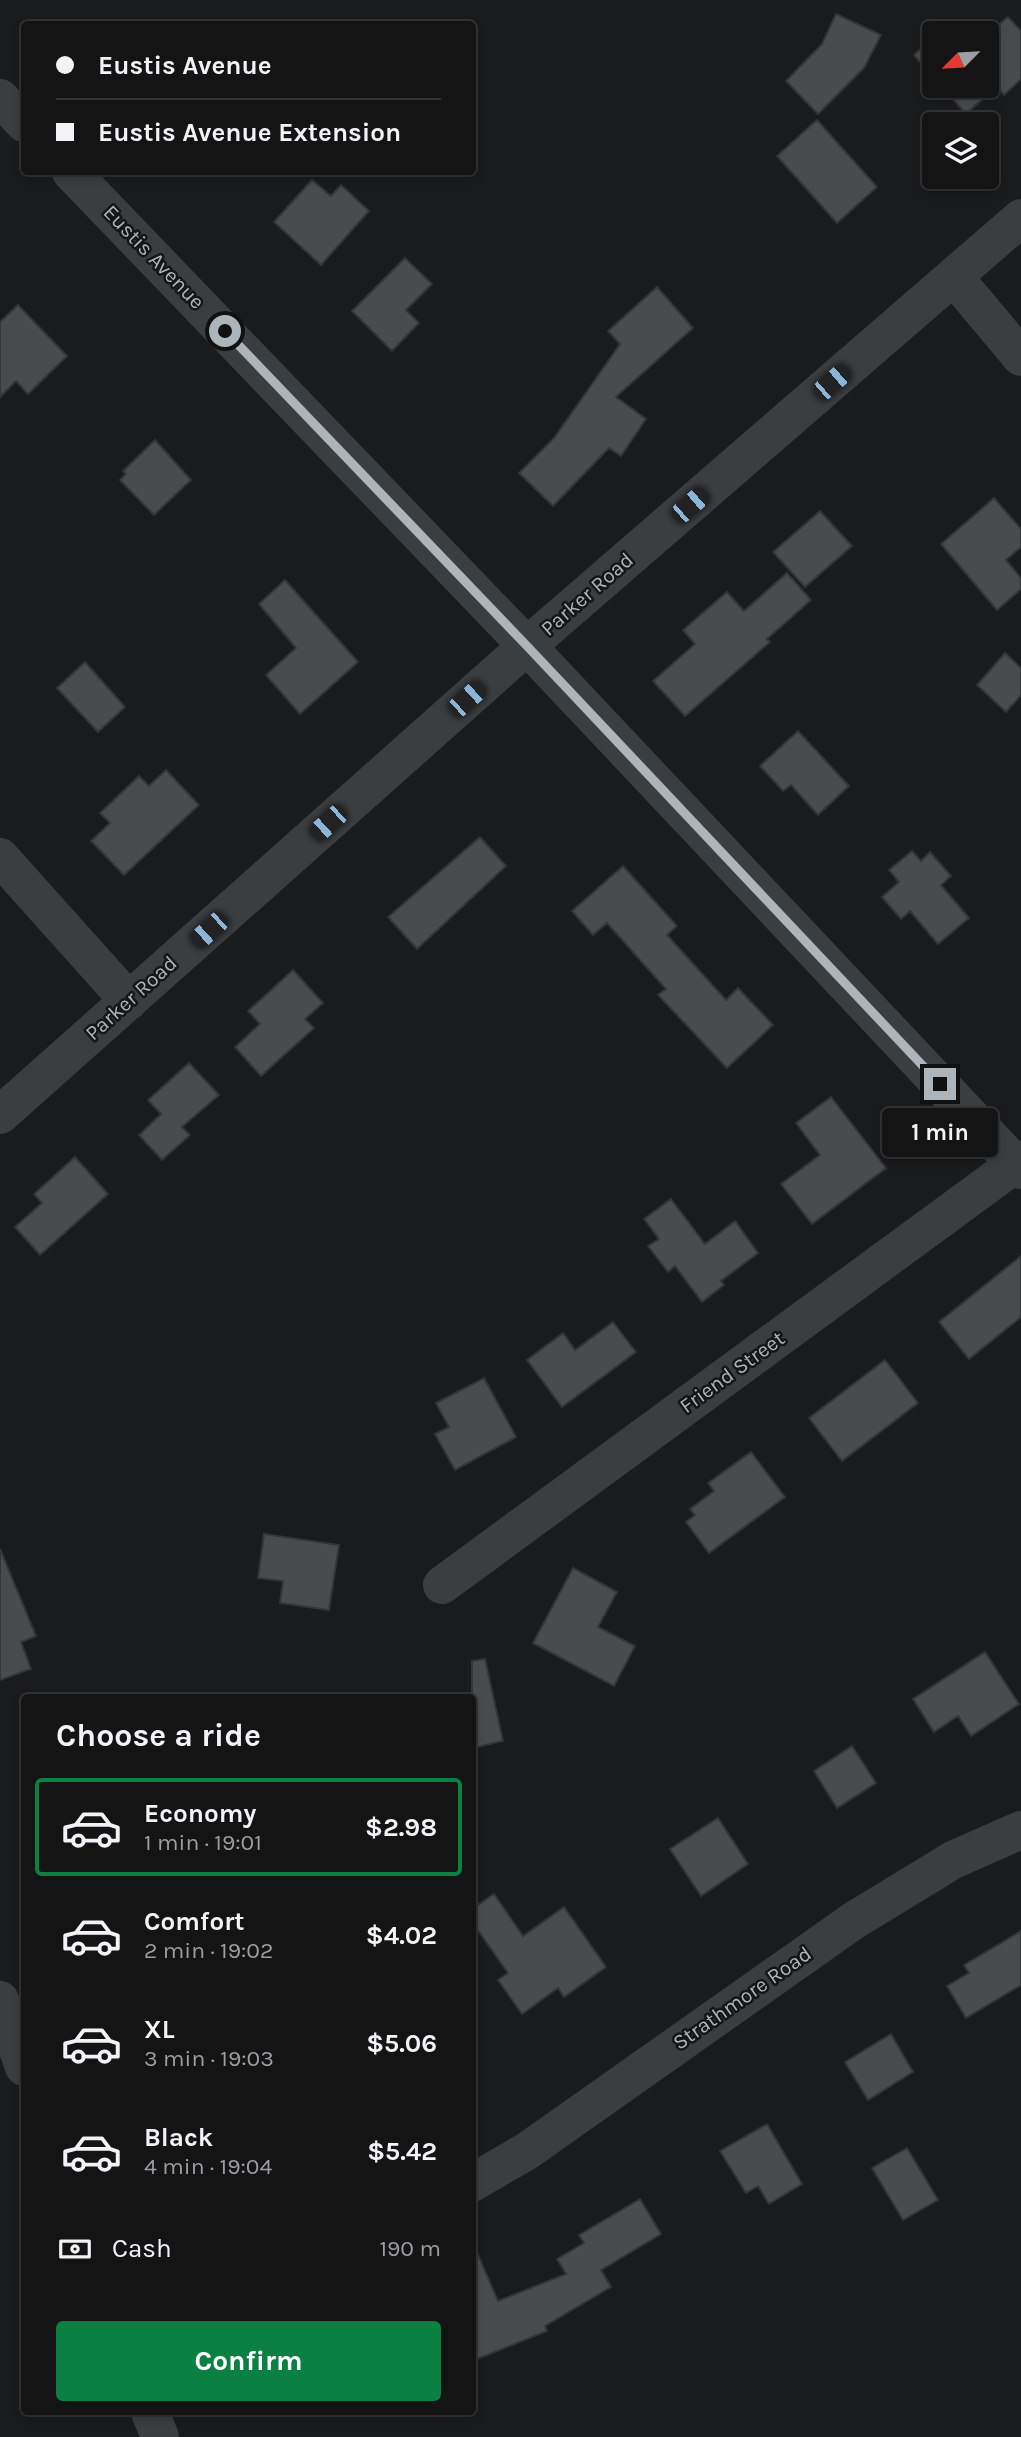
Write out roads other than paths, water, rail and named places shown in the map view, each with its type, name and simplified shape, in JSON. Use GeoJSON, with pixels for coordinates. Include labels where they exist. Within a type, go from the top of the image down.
{"type":"FeatureCollection","features":[{"type":"Feature","properties":{"kind":"street"},"geometry":{"type":"LineString","coordinates":[[0,98],[21,120]]}},
{"type":"Feature","properties":{"kind":"street","name":"Eustis Avenue"},"geometry":{"type":"LineString","coordinates":[[74,175],[527,646],[1019,1164]]}},
{"type":"Feature","properties":{"kind":"street","name":"Parker Road"},"geometry":{"type":"LineString","coordinates":[[0,1115],[527,646],[1021,218]]}},
{"type":"Feature","properties":{"kind":"street"},"geometry":{"type":"LineString","coordinates":[[954,277],[1021,357]]}},
{"type":"Feature","properties":{"kind":"street"},"geometry":{"type":"LineString","coordinates":[[0,857],[129,1001]]}},
{"type":"Feature","properties":{"kind":"street","name":"Friend Street"},"geometry":{"type":"LineString","coordinates":[[442,1586],[1019,1164]]}},
{"type":"Feature","properties":{"kind":"street","name":"Strathmore Road"},"geometry":{"type":"LineString","coordinates":[[476,2181],[527,2151],[853,1921],[953,1860],[1021,1830]]}},
{"type":"Feature","properties":{"kind":"street"},"geometry":{"type":"LineString","coordinates":[[0,2000],[21,2059]]}},
{"type":"Feature","properties":{"kind":"street"},"geometry":{"type":"LineString","coordinates":[[151,2415],[160,2437]]}}]}
